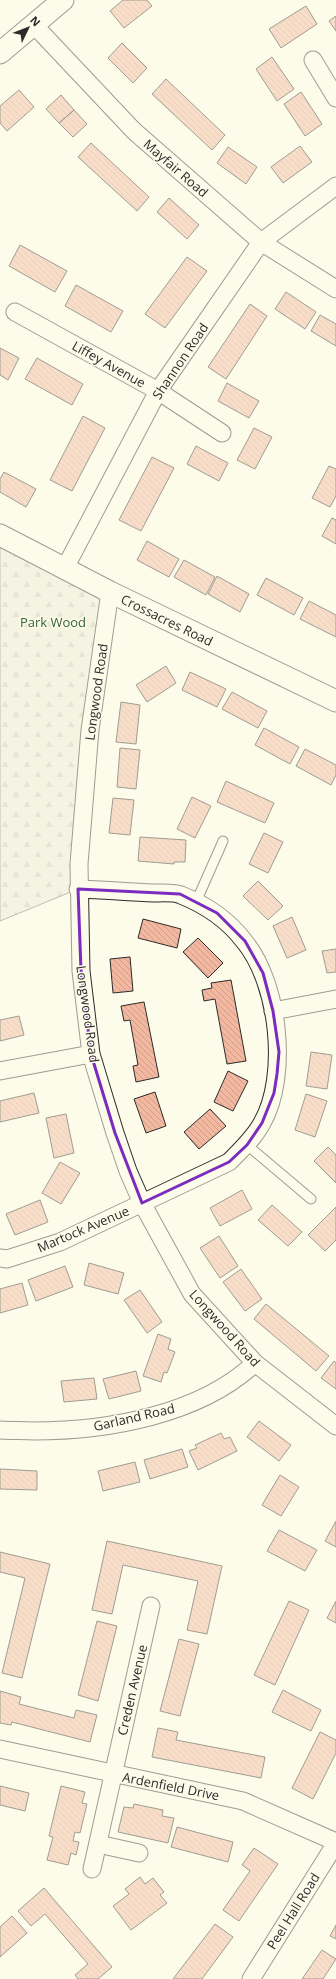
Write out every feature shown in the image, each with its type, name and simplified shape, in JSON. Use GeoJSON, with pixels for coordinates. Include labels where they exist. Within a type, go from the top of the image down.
{"type":"FeatureCollection","features":[{"type":"Feature","properties":{"kind":"street"},"geometry":{"type":"LineString","coordinates":[[0,53],[63,0]]}},
{"type":"Feature","properties":{"kind":"street","name":"Mayfair Road"},"geometry":{"type":"LineString","coordinates":[[34,25],[134,131],[261,242],[336,289]]}},
{"type":"Feature","properties":{"kind":"street"},"geometry":{"type":"LineString","coordinates":[[313,60],[336,98]]}},
{"type":"Feature","properties":{"kind":"street","name":"Shannon Road"},"geometry":{"type":"LineString","coordinates":[[65,568],[158,391],[261,242],[336,186]]}},
{"type":"Feature","properties":{"kind":"street","name":"Liffey Avenue"},"geometry":{"type":"LineString","coordinates":[[15,312],[158,391],[222,433]]}},
{"type":"Feature","properties":{"kind":"street","name":"Crossacres Road"},"geometry":{"type":"LineString","coordinates":[[0,535],[110,592],[336,701]]}},
{"type":"Feature","properties":{"kind":"street","name":"Longwood Road"},"geometry":{"type":"LineString","coordinates":[[110,592],[90,730],[78,889],[81,971],[91,1054],[115,1133],[142,1203],[192,1294],[255,1363],[336,1426]]}},
{"type":"Feature","properties":{"kind":"street","name":"Martock Avenue"},"geometry":{"type":"LineString","coordinates":[[0,1258],[7,1259],[60,1242],[229,1162],[247,1145],[262,1123],[274,1093],[279,1052],[272,1012],[263,973],[245,941],[216,913],[180,894],[78,889]]}},
{"type":"Feature","properties":{"kind":"street"},"geometry":{"type":"LineString","coordinates":[[272,1012],[336,999]]}},
{"type":"Feature","properties":{"kind":"street"},"geometry":{"type":"LineString","coordinates":[[0,1071],[91,1054]]}},
{"type":"Feature","properties":{"kind":"street","name":"Garland Road"},"geometry":{"type":"LineString","coordinates":[[0,1430],[57,1431],[108,1426],[161,1414],[207,1396],[241,1377],[255,1363]]}},
{"type":"Feature","properties":{"kind":"street","name":"Creden Avenue"},"geometry":{"type":"LineString","coordinates":[[92,1869],[151,1606]]}},
{"type":"Feature","properties":{"kind":"street","name":"Ardenfield Drive"},"geometry":{"type":"LineString","coordinates":[[0,1749],[243,1801],[336,1843]]}},
{"type":"Feature","properties":{"kind":"street","name":"Peel Hall Road"},"geometry":{"type":"LineString","coordinates":[[250,1979],[336,1843]]}},
{"type":"Feature","properties":{"kind":"street"},"geometry":{"type":"LineString","coordinates":[[98,1844],[139,1853]]}},
{"type":"Feature","properties":{"kind":"lane"},"geometry":{"type":"LineString","coordinates":[[196,902],[224,841]]}},
{"type":"Feature","properties":{"kind":"lane"},"geometry":{"type":"LineString","coordinates":[[247,1145],[311,1199]]}},
{"type":"Feature","properties":{"kind":"highlighted area"},"geometry":{"type":"Polygon","coordinates":[[[78,889],[180,894],[217,913],[245,941],[263,973],[273,1011],[279,1052],[274,1093],[262,1123],[247,1145],[229,1162],[142,1203],[115,1133],[91,1054],[81,971],[78,889]]]}},
{"type":"Feature","properties":{"kind":"green space","name":"Park Wood"},"geometry":{"type":"Polygon","coordinates":[[[0,537],[110,592],[78,889],[0,921],[0,537]]]}},
{"type":"Feature","properties":{"kind":"building"},"geometry":{"type":"Polygon","coordinates":[[[123,0],[147,0],[152,6],[124,28],[110,11],[123,0]]]}},
{"type":"Feature","properties":{"kind":"building"},"geometry":{"type":"Polygon","coordinates":[[[306,6],[317,24],[281,48],[269,29],[306,6]]]}},
{"type":"Feature","properties":{"kind":"building"},"geometry":{"type":"Polygon","coordinates":[[[336,16],[336,31],[329,21],[336,16]]]}},
{"type":"Feature","properties":{"kind":"building"},"geometry":{"type":"Polygon","coordinates":[[[122,43],[147,68],[133,83],[108,58],[122,43]]]}},
{"type":"Feature","properties":{"kind":"building"},"geometry":{"type":"Polygon","coordinates":[[[272,57],[294,89],[277,101],[256,69],[272,57]]]}},
{"type":"Feature","properties":{"kind":"building"},"geometry":{"type":"Polygon","coordinates":[[[166,79],[225,135],[212,150],[152,94],[166,79]]]}},
{"type":"Feature","properties":{"kind":"building"},"geometry":{"type":"Polygon","coordinates":[[[19,90],[34,107],[7,131],[0,123],[0,106],[19,90]]]}},
{"type":"Feature","properties":{"kind":"building"},"geometry":{"type":"Polygon","coordinates":[[[301,92],[322,124],[305,136],[284,104],[301,92]]]}},
{"type":"Feature","properties":{"kind":"building"},"geometry":{"type":"Polygon","coordinates":[[[61,95],[74,110],[59,123],[46,109],[61,95]]]}},
{"type":"Feature","properties":{"kind":"building"},"geometry":{"type":"Polygon","coordinates":[[[74,110],[87,124],[73,137],[59,123],[74,110]]]}},
{"type":"Feature","properties":{"kind":"building"},"geometry":{"type":"Polygon","coordinates":[[[91,143],[149,197],[137,211],[78,157],[91,143]]]}},
{"type":"Feature","properties":{"kind":"building"},"geometry":{"type":"Polygon","coordinates":[[[300,146],[312,162],[283,183],[271,167],[300,146]]]}},
{"type":"Feature","properties":{"kind":"building"},"geometry":{"type":"Polygon","coordinates":[[[228,147],[257,167],[246,184],[217,163],[228,147]]]}},
{"type":"Feature","properties":{"kind":"building"},"geometry":{"type":"Polygon","coordinates":[[[169,198],[199,225],[187,239],[157,212],[169,198]]]}},
{"type":"Feature","properties":{"kind":"building"},"geometry":{"type":"Polygon","coordinates":[[[20,245],[67,271],[55,292],[9,266],[20,245]]]}},
{"type":"Feature","properties":{"kind":"building"},"geometry":{"type":"Polygon","coordinates":[[[187,257],[207,271],[165,328],[145,314],[187,257]]]}},
{"type":"Feature","properties":{"kind":"building"},"geometry":{"type":"Polygon","coordinates":[[[76,285],[123,311],[111,332],[65,306],[76,285]]]}},
{"type":"Feature","properties":{"kind":"building"},"geometry":{"type":"Polygon","coordinates":[[[286,292],[316,312],[305,329],[275,309],[286,292]]]}},
{"type":"Feature","properties":{"kind":"building"},"geometry":{"type":"Polygon","coordinates":[[[250,304],[267,316],[226,379],[208,367],[250,304]]]}},
{"type":"Feature","properties":{"kind":"building"},"geometry":{"type":"Polygon","coordinates":[[[320,315],[336,324],[336,346],[311,331],[320,315]]]}},
{"type":"Feature","properties":{"kind":"building"},"geometry":{"type":"Polygon","coordinates":[[[0,348],[19,358],[8,380],[0,375],[0,348]]]}},
{"type":"Feature","properties":{"kind":"building"},"geometry":{"type":"Polygon","coordinates":[[[37,358],[83,384],[72,405],[25,379],[37,358]]]}},
{"type":"Feature","properties":{"kind":"building"},"geometry":{"type":"Polygon","coordinates":[[[227,383],[259,401],[249,418],[218,401],[227,383]]]}},
{"type":"Feature","properties":{"kind":"building"},"geometry":{"type":"Polygon","coordinates":[[[83,416],[105,428],[72,491],[50,480],[83,416]]]}},
{"type":"Feature","properties":{"kind":"building"},"geometry":{"type":"Polygon","coordinates":[[[254,428],[272,437],[255,469],[237,460],[254,428]]]}},
{"type":"Feature","properties":{"kind":"building"},"geometry":{"type":"Polygon","coordinates":[[[196,446],[228,463],[219,481],[187,464],[196,446]]]}},
{"type":"Feature","properties":{"kind":"building"},"geometry":{"type":"Polygon","coordinates":[[[152,457],[174,468],[141,531],[119,520],[152,457]]]}},
{"type":"Feature","properties":{"kind":"building"},"geometry":{"type":"Polygon","coordinates":[[[329,466],[336,469],[336,496],[330,507],[312,498],[329,466]]]}},
{"type":"Feature","properties":{"kind":"building"},"geometry":{"type":"Polygon","coordinates":[[[4,472],[36,489],[26,507],[0,492],[0,479],[4,472]]]}},
{"type":"Feature","properties":{"kind":"building"},"geometry":{"type":"Polygon","coordinates":[[[332,518],[336,520],[336,544],[322,536],[332,518]]]}},
{"type":"Feature","properties":{"kind":"building"},"geometry":{"type":"Polygon","coordinates":[[[147,541],[179,559],[169,577],[137,560],[147,541]]]}},
{"type":"Feature","properties":{"kind":"building"},"geometry":{"type":"Polygon","coordinates":[[[184,560],[215,577],[206,595],[174,577],[184,560]]]}},
{"type":"Feature","properties":{"kind":"building"},"geometry":{"type":"Polygon","coordinates":[[[217,576],[249,594],[240,612],[208,594],[217,576]]]}},
{"type":"Feature","properties":{"kind":"building"},"geometry":{"type":"Polygon","coordinates":[[[266,578],[303,598],[294,615],[257,595],[266,578]]]}},
{"type":"Feature","properties":{"kind":"building"},"geometry":{"type":"Polygon","coordinates":[[[309,601],[336,615],[336,637],[300,619],[309,601]]]}},
{"type":"Feature","properties":{"kind":"building"},"geometry":{"type":"Polygon","coordinates":[[[166,666],[176,683],[147,702],[136,685],[166,666]]]}},
{"type":"Feature","properties":{"kind":"building"},"geometry":{"type":"Polygon","coordinates":[[[190,672],[226,689],[217,707],[182,690],[190,672]]]}},
{"type":"Feature","properties":{"kind":"building"},"geometry":{"type":"Polygon","coordinates":[[[232,692],[267,711],[258,728],[222,709],[232,692]]]}},
{"type":"Feature","properties":{"kind":"building"},"geometry":{"type":"Polygon","coordinates":[[[121,702],[140,705],[136,744],[116,742],[121,702]]]}},
{"type":"Feature","properties":{"kind":"building"},"geometry":{"type":"Polygon","coordinates":[[[264,728],[299,747],[290,764],[255,745],[264,728]]]}},
{"type":"Feature","properties":{"kind":"building"},"geometry":{"type":"Polygon","coordinates":[[[120,748],[140,750],[136,789],[117,787],[120,748]]]}},
{"type":"Feature","properties":{"kind":"building"},"geometry":{"type":"Polygon","coordinates":[[[305,749],[336,765],[336,775],[331,785],[296,766],[305,749]]]}},
{"type":"Feature","properties":{"kind":"building"},"geometry":{"type":"Polygon","coordinates":[[[226,781],[274,803],[265,823],[217,802],[226,781]]]}},
{"type":"Feature","properties":{"kind":"building"},"geometry":{"type":"Polygon","coordinates":[[[192,797],[211,806],[195,838],[177,829],[192,797]]]}},
{"type":"Feature","properties":{"kind":"building"},"geometry":{"type":"Polygon","coordinates":[[[113,798],[134,800],[130,835],[109,833],[113,798]]]}},
{"type":"Feature","properties":{"kind":"building"},"geometry":{"type":"Polygon","coordinates":[[[264,833],[283,842],[268,873],[249,864],[264,833]]]}},
{"type":"Feature","properties":{"kind":"building"},"geometry":{"type":"Polygon","coordinates":[[[140,837],[186,840],[185,862],[174,862],[174,864],[138,861],[140,837]]]}},
{"type":"Feature","properties":{"kind":"building"},"geometry":{"type":"Polygon","coordinates":[[[258,881],[283,906],[268,920],[243,896],[258,881]]]}},
{"type":"Feature","properties":{"kind":"building"},"geometry":{"type":"Polygon","coordinates":[[[292,917],[306,950],[287,958],[273,926],[292,917]]]}},
{"type":"Feature","properties":{"kind":"building"},"geometry":{"type":"Polygon","coordinates":[[[143,919],[181,929],[177,948],[138,938],[143,919]]]}},
{"type":"Feature","properties":{"kind":"building"},"geometry":{"type":"Polygon","coordinates":[[[198,938],[223,963],[208,978],[183,952],[198,938]]]}},
{"type":"Feature","properties":{"kind":"building"},"geometry":{"type":"Polygon","coordinates":[[[336,949],[336,972],[327,973],[322,951],[336,949]]]}},
{"type":"Feature","properties":{"kind":"building"},"geometry":{"type":"Polygon","coordinates":[[[130,957],[133,991],[113,993],[110,959],[130,957]]]}},
{"type":"Feature","properties":{"kind":"building"},"geometry":{"type":"Polygon","coordinates":[[[231,980],[246,1061],[227,1064],[215,999],[204,1001],[202,990],[212,988],[211,983],[231,980]]]}},
{"type":"Feature","properties":{"kind":"building"},"geometry":{"type":"Polygon","coordinates":[[[144,1002],[159,1077],[136,1082],[133,1066],[138,1065],[130,1020],[124,1021],[121,1006],[144,1002]]]}},
{"type":"Feature","properties":{"kind":"building"},"geometry":{"type":"Polygon","coordinates":[[[19,1016],[24,1035],[0,1041],[0,1020],[19,1016]]]}},
{"type":"Feature","properties":{"kind":"building"},"geometry":{"type":"Polygon","coordinates":[[[311,1052],[332,1055],[327,1089],[306,1086],[311,1052]]]}},
{"type":"Feature","properties":{"kind":"building"},"geometry":{"type":"Polygon","coordinates":[[[228,1071],[248,1081],[233,1111],[214,1102],[228,1071]]]}},
{"type":"Feature","properties":{"kind":"building"},"geometry":{"type":"Polygon","coordinates":[[[155,1092],[166,1126],[146,1133],[134,1099],[155,1092]]]}},
{"type":"Feature","properties":{"kind":"building"},"geometry":{"type":"Polygon","coordinates":[[[34,1093],[39,1113],[0,1122],[0,1101],[34,1093]]]}},
{"type":"Feature","properties":{"kind":"building"},"geometry":{"type":"Polygon","coordinates":[[[306,1094],[327,1101],[315,1137],[295,1130],[306,1094]]]}},
{"type":"Feature","properties":{"kind":"building"},"geometry":{"type":"Polygon","coordinates":[[[210,1109],[226,1126],[199,1149],[184,1132],[210,1109]]]}},
{"type":"Feature","properties":{"kind":"building"},"geometry":{"type":"Polygon","coordinates":[[[66,1114],[74,1153],[54,1158],[46,1118],[66,1114]]]}},
{"type":"Feature","properties":{"kind":"building"},"geometry":{"type":"Polygon","coordinates":[[[328,1147],[336,1155],[336,1183],[314,1161],[328,1147]]]}},
{"type":"Feature","properties":{"kind":"building"},"geometry":{"type":"Polygon","coordinates":[[[60,1162],[80,1173],[61,1204],[42,1193],[60,1162]]]}},
{"type":"Feature","properties":{"kind":"building"},"geometry":{"type":"Polygon","coordinates":[[[242,1190],[252,1209],[220,1226],[210,1208],[242,1190]]]}},
{"type":"Feature","properties":{"kind":"building"},"geometry":{"type":"Polygon","coordinates":[[[40,1200],[48,1222],[15,1235],[6,1214],[40,1200]]]}},
{"type":"Feature","properties":{"kind":"building"},"geometry":{"type":"Polygon","coordinates":[[[272,1205],[302,1232],[288,1246],[258,1220],[272,1205]]]}},
{"type":"Feature","properties":{"kind":"building"},"geometry":{"type":"Polygon","coordinates":[[[336,1207],[336,1240],[325,1251],[308,1235],[336,1207]]]}},
{"type":"Feature","properties":{"kind":"building"},"geometry":{"type":"Polygon","coordinates":[[[219,1236],[238,1266],[220,1278],[200,1248],[219,1236]]]}},
{"type":"Feature","properties":{"kind":"building"},"geometry":{"type":"Polygon","coordinates":[[[89,1263],[124,1273],[118,1294],[84,1285],[89,1263]]]}},
{"type":"Feature","properties":{"kind":"building"},"geometry":{"type":"Polygon","coordinates":[[[65,1266],[73,1287],[36,1301],[28,1280],[65,1266]]]}},
{"type":"Feature","properties":{"kind":"building"},"geometry":{"type":"Polygon","coordinates":[[[241,1269],[262,1299],[245,1311],[223,1282],[241,1269]]]}},
{"type":"Feature","properties":{"kind":"building"},"geometry":{"type":"Polygon","coordinates":[[[22,1283],[28,1305],[0,1313],[0,1289],[22,1283]]]}},
{"type":"Feature","properties":{"kind":"building"},"geometry":{"type":"Polygon","coordinates":[[[140,1290],[162,1322],[147,1333],[124,1300],[140,1290]]]}},
{"type":"Feature","properties":{"kind":"building"},"geometry":{"type":"Polygon","coordinates":[[[266,1304],[329,1356],[316,1371],[254,1319],[266,1304]]]}},
{"type":"Feature","properties":{"kind":"building"},"geometry":{"type":"Polygon","coordinates":[[[158,1334],[171,1339],[168,1349],[175,1352],[167,1373],[164,1372],[161,1382],[143,1376],[158,1334]]]}},
{"type":"Feature","properties":{"kind":"building"},"geometry":{"type":"Polygon","coordinates":[[[334,1361],[336,1363],[336,1389],[321,1378],[334,1361]]]}},
{"type":"Feature","properties":{"kind":"building"},"geometry":{"type":"Polygon","coordinates":[[[136,1371],[141,1391],[109,1399],[103,1379],[136,1371]]]}},
{"type":"Feature","properties":{"kind":"building"},"geometry":{"type":"Polygon","coordinates":[[[94,1378],[97,1399],[64,1402],[61,1381],[94,1378]]]}},
{"type":"Feature","properties":{"kind":"building"},"geometry":{"type":"Polygon","coordinates":[[[259,1421],[291,1445],[279,1461],[247,1437],[259,1421]]]}},
{"type":"Feature","properties":{"kind":"building"},"geometry":{"type":"Polygon","coordinates":[[[221,1433],[224,1439],[230,1437],[237,1451],[198,1470],[189,1451],[197,1448],[195,1445],[221,1433]]]}},
{"type":"Feature","properties":{"kind":"building"},"geometry":{"type":"Polygon","coordinates":[[[182,1449],[188,1467],[150,1479],[144,1460],[182,1449]]]}},
{"type":"Feature","properties":{"kind":"building"},"geometry":{"type":"Polygon","coordinates":[[[135,1462],[140,1482],[103,1491],[98,1471],[135,1462]]]}},
{"type":"Feature","properties":{"kind":"building"},"geometry":{"type":"Polygon","coordinates":[[[0,1469],[37,1471],[37,1490],[0,1489],[0,1469]]]}},
{"type":"Feature","properties":{"kind":"building"},"geometry":{"type":"Polygon","coordinates":[[[280,1475],[299,1487],[281,1516],[262,1505],[280,1475]]]}},
{"type":"Feature","properties":{"kind":"building"},"geometry":{"type":"Polygon","coordinates":[[[336,1521],[336,1547],[325,1541],[336,1521]]]}},
{"type":"Feature","properties":{"kind":"building"},"geometry":{"type":"Polygon","coordinates":[[[279,1530],[317,1550],[305,1571],[267,1551],[279,1530]]]}},
{"type":"Feature","properties":{"kind":"building"},"geometry":{"type":"Polygon","coordinates":[[[107,1541],[222,1566],[207,1634],[187,1630],[198,1581],[123,1565],[112,1614],[92,1610],[107,1541]]]}},
{"type":"Feature","properties":{"kind":"building"},"geometry":{"type":"Polygon","coordinates":[[[0,1552],[50,1564],[22,1678],[2,1673],[25,1578],[0,1572],[0,1552]]]}},
{"type":"Feature","properties":{"kind":"building"},"geometry":{"type":"Polygon","coordinates":[[[289,1601],[309,1610],[275,1685],[254,1675],[289,1601]]]}},
{"type":"Feature","properties":{"kind":"building"},"geometry":{"type":"Polygon","coordinates":[[[336,1601],[336,1623],[327,1618],[336,1601]]]}},
{"type":"Feature","properties":{"kind":"building"},"geometry":{"type":"Polygon","coordinates":[[[97,1621],[117,1626],[98,1701],[78,1695],[97,1621]]]}},
{"type":"Feature","properties":{"kind":"building"},"geometry":{"type":"Polygon","coordinates":[[[179,1639],[199,1644],[180,1716],[160,1711],[179,1639]]]}},
{"type":"Feature","properties":{"kind":"building"},"geometry":{"type":"Polygon","coordinates":[[[283,1690],[321,1710],[311,1731],[272,1712],[283,1690]]]}},
{"type":"Feature","properties":{"kind":"building"},"geometry":{"type":"Polygon","coordinates":[[[0,1691],[21,1697],[19,1704],[74,1718],[76,1710],[97,1715],[90,1742],[12,1722],[11,1725],[0,1723],[0,1691]]]}},
{"type":"Feature","properties":{"kind":"building"},"geometry":{"type":"Polygon","coordinates":[[[158,1728],[178,1732],[176,1740],[265,1757],[261,1778],[152,1757],[158,1728]]]}},
{"type":"Feature","properties":{"kind":"building"},"geometry":{"type":"Polygon","coordinates":[[[320,1732],[336,1740],[336,1753],[313,1799],[292,1788],[320,1732]]]}},
{"type":"Feature","properties":{"kind":"building"},"geometry":{"type":"Polygon","coordinates":[[[0,1786],[29,1793],[25,1811],[0,1805],[0,1786]]]}},
{"type":"Feature","properties":{"kind":"building"},"geometry":{"type":"Polygon","coordinates":[[[61,1786],[85,1792],[82,1803],[87,1804],[80,1833],[75,1832],[73,1841],[79,1842],[76,1855],[71,1853],[68,1865],[47,1860],[53,1837],[49,1836],[61,1786]]]}},
{"type":"Feature","properties":{"kind":"building"},"geometry":{"type":"Polygon","coordinates":[[[134,1804],[163,1810],[162,1816],[174,1818],[168,1843],[118,1832],[124,1807],[133,1808],[134,1804]]]}},
{"type":"Feature","properties":{"kind":"building"},"geometry":{"type":"Polygon","coordinates":[[[177,1827],[233,1842],[228,1862],[171,1847],[177,1827]]]}},
{"type":"Feature","properties":{"kind":"building"},"geometry":{"type":"Polygon","coordinates":[[[254,1848],[278,1864],[239,1921],[223,1910],[250,1871],[242,1865],[254,1848]]]}},
{"type":"Feature","properties":{"kind":"building"},"geometry":{"type":"Polygon","coordinates":[[[140,1877],[145,1884],[153,1878],[164,1892],[160,1895],[167,1903],[131,1930],[113,1906],[129,1894],[125,1889],[140,1877]]]}},
{"type":"Feature","properties":{"kind":"building"},"geometry":{"type":"Polygon","coordinates":[[[44,1888],[112,1967],[98,1979],[78,1979],[75,1975],[88,1964],[45,1914],[31,1926],[18,1911],[44,1888]]]}},
{"type":"Feature","properties":{"kind":"building"},"geometry":{"type":"Polygon","coordinates":[[[12,1916],[27,1933],[0,1957],[0,1927],[12,1916]]]}},
{"type":"Feature","properties":{"kind":"building"},"geometry":{"type":"Polygon","coordinates":[[[215,1924],[233,1937],[202,1979],[173,1979],[215,1924]]]}},
{"type":"Feature","properties":{"kind":"building"},"geometry":{"type":"Polygon","coordinates":[[[336,1925],[336,1939],[330,1936],[336,1925]]]}},
{"type":"Feature","properties":{"kind":"building"},"geometry":{"type":"Polygon","coordinates":[[[322,1950],[336,1959],[323,1979],[302,1979],[322,1950]]]}}]}
